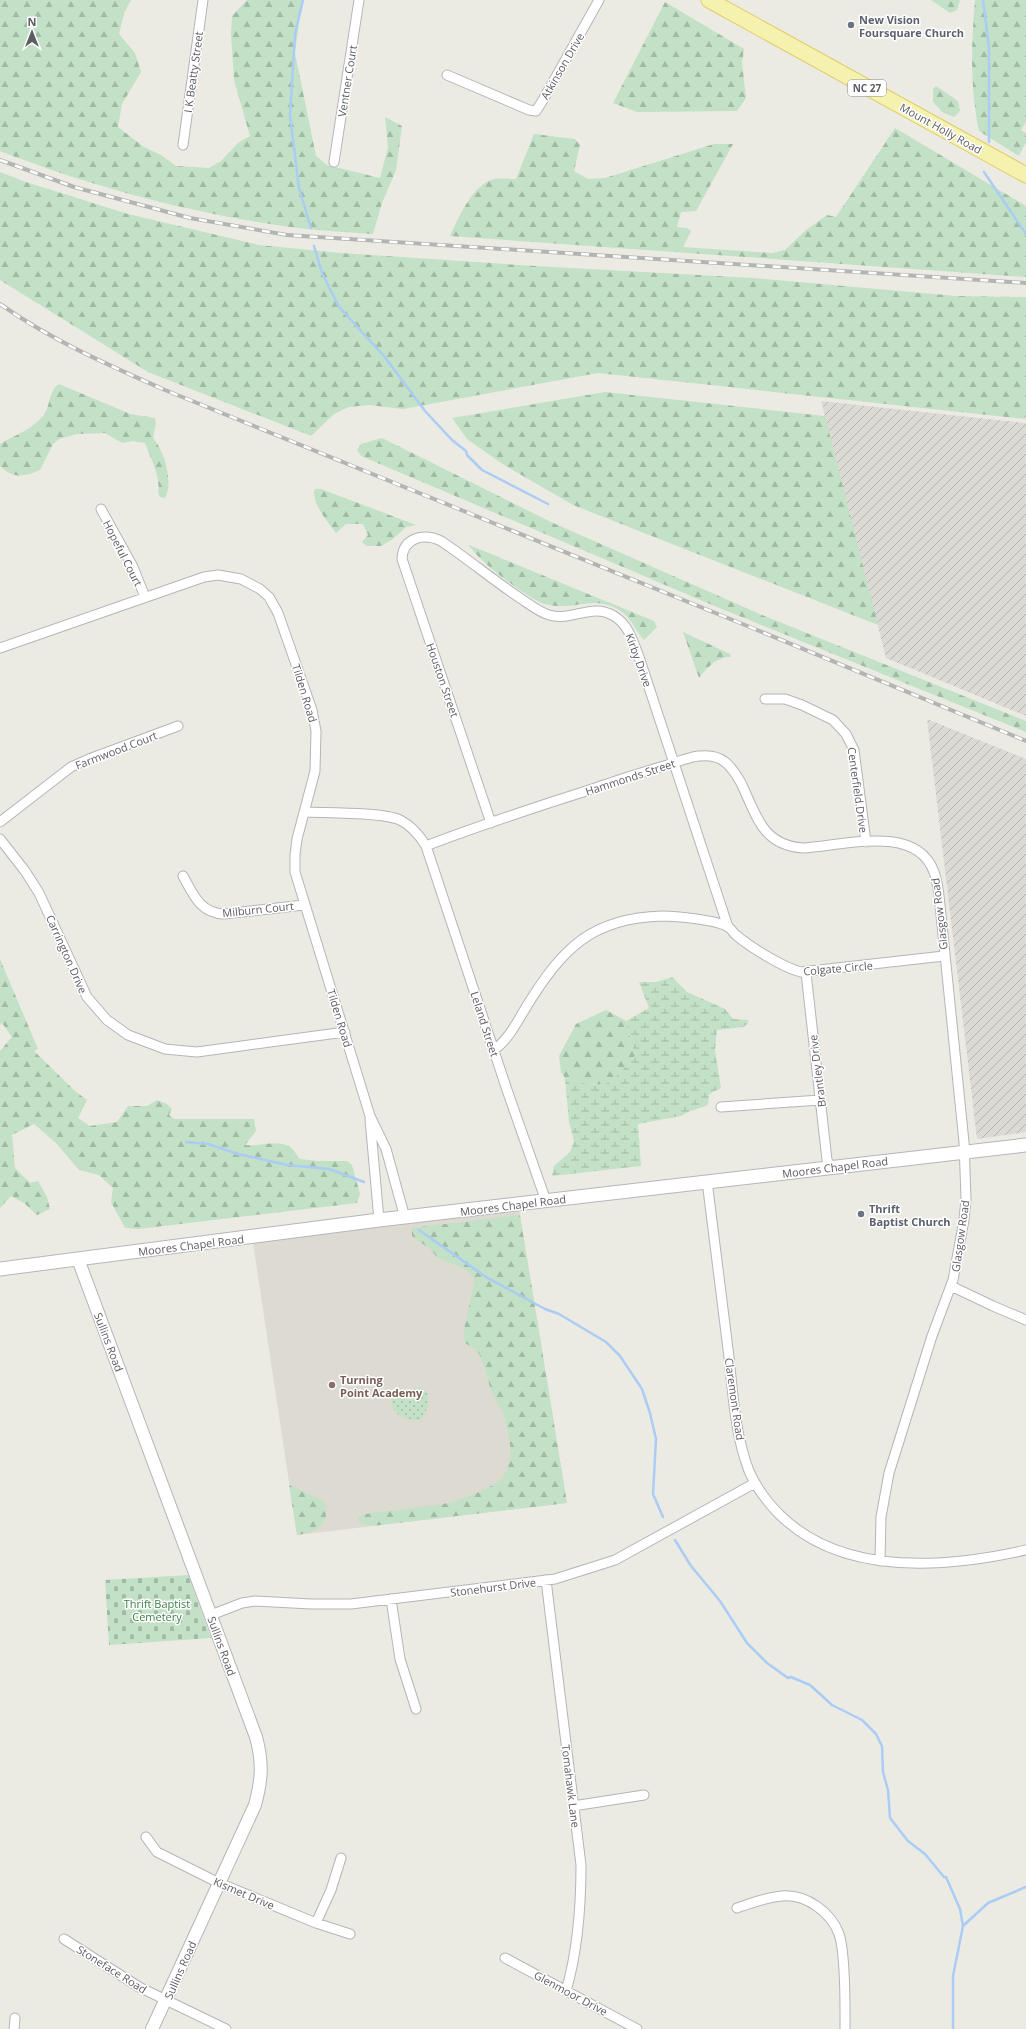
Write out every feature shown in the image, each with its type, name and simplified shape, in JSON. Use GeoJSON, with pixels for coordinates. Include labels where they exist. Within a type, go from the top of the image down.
{"type":"FeatureCollection","features":[{"type":"Feature","properties":{"kind":"main road","name":"Mount Holly Road"},"geometry":{"type":"LineString","coordinates":[[708,0],[1026,175]]}},
{"type":"Feature","properties":{"kind":"main road","name":"Moores Chapel Road"},"geometry":{"type":"LineString","coordinates":[[0,1269],[379,1220],[1026,1145]]}},
{"type":"Feature","properties":{"kind":"street","name":"I K Beatty Street"},"geometry":{"type":"LineString","coordinates":[[183,145],[203,0]]}},
{"type":"Feature","properties":{"kind":"street","name":"Ventner Court"},"geometry":{"type":"LineString","coordinates":[[334,162],[359,0]]}},
{"type":"Feature","properties":{"kind":"street","name":"Atkinson Drive"},"geometry":{"type":"LineString","coordinates":[[447,74],[529,110],[536,111],[599,0]]}},
{"type":"Feature","properties":{"kind":"street","name":"Hopeful Court"},"geometry":{"type":"LineString","coordinates":[[101,509],[133,567],[145,597]]}},
{"type":"Feature","properties":{"kind":"street","name":"Kirby Drive"},"geometry":{"type":"LineString","coordinates":[[412,539],[428,537],[441,541],[499,584],[543,613],[560,617],[589,610],[599,611],[618,619],[627,628],[674,763],[728,927]]}},
{"type":"Feature","properties":{"kind":"street","name":"Houston Street"},"geometry":{"type":"LineString","coordinates":[[412,539],[404,548],[402,554],[404,564],[491,823]]}},
{"type":"Feature","properties":{"kind":"street","name":"Tilden Road"},"geometry":{"type":"LineString","coordinates":[[0,648],[197,579],[218,575],[241,579],[252,583],[273,603],[289,643],[312,710],[316,731],[315,771],[297,840],[294,861],[298,883],[346,1032],[370,1116],[386,1149],[404,1218]]}},
{"type":"Feature","properties":{"kind":"street","name":"Centerfield Drive"},"geometry":{"type":"LineString","coordinates":[[765,699],[785,699],[802,705],[833,720],[846,734],[854,750],[866,842]]}},
{"type":"Feature","properties":{"kind":"street","name":"Farmwood Court"},"geometry":{"type":"LineString","coordinates":[[0,822],[71,767],[178,726]]}},
{"type":"Feature","properties":{"kind":"street","name":"Hammonds Street"},"geometry":{"type":"LineString","coordinates":[[426,846],[491,823],[674,763],[700,756],[717,757],[724,761],[738,777],[767,833],[784,845],[803,848],[886,841],[903,843],[924,856]]}},
{"type":"Feature","properties":{"kind":"street"},"geometry":{"type":"LineString","coordinates":[[305,812],[375,816],[397,819],[410,826],[426,846]]}},
{"type":"Feature","properties":{"kind":"street","name":"Carrington Drive"},"geometry":{"type":"LineString","coordinates":[[0,839],[25,871],[39,893],[87,997],[107,1020],[128,1035],[165,1049],[197,1052],[346,1032]]}},
{"type":"Feature","properties":{"kind":"street","name":"Leland Street"},"geometry":{"type":"LineString","coordinates":[[426,846],[546,1201]]}},
{"type":"Feature","properties":{"kind":"street","name":"Glasgow Road"},"geometry":{"type":"LineString","coordinates":[[880,1561],[881,1517],[889,1473],[932,1336],[951,1286],[958,1260],[964,1220],[965,1152],[937,881],[934,871],[924,856]]}},
{"type":"Feature","properties":{"kind":"street","name":"Milburn Court"},"geometry":{"type":"LineString","coordinates":[[184,876],[201,905],[213,912],[224,914],[304,904]]}},
{"type":"Feature","properties":{"kind":"street","name":"Colgate Circle"},"geometry":{"type":"LineString","coordinates":[[494,1050],[509,1035],[554,965],[567,951],[591,933],[616,923],[656,916],[687,917],[728,927],[735,935],[789,968],[806,973],[944,956]]}},
{"type":"Feature","properties":{"kind":"street","name":"Brantley Drive"},"geometry":{"type":"LineString","coordinates":[[806,973],[827,1160],[831,1168]]}},
{"type":"Feature","properties":{"kind":"street"},"geometry":{"type":"LineString","coordinates":[[721,1107],[820,1100]]}},
{"type":"Feature","properties":{"kind":"street","name":"Tilden Road"},"geometry":{"type":"LineString","coordinates":[[370,1116],[379,1220]]}},
{"type":"Feature","properties":{"kind":"street","name":"Claremont Road"},"geometry":{"type":"LineString","coordinates":[[707,1181],[738,1431],[742,1448],[755,1483],[776,1510],[789,1523],[812,1540],[840,1553],[880,1561],[946,1562],[979,1559],[1026,1550]]}},
{"type":"Feature","properties":{"kind":"street","name":"Sullins Road"},"geometry":{"type":"LineString","coordinates":[[78,1259],[256,1738],[262,1766],[261,1785],[255,1805],[152,2029]]}},
{"type":"Feature","properties":{"kind":"street"},"geometry":{"type":"LineString","coordinates":[[951,1286],[992,1306],[1026,1320]]}},
{"type":"Feature","properties":{"kind":"street","name":"Stonehurst Drive"},"geometry":{"type":"LineString","coordinates":[[211,1615],[242,1603],[255,1601],[333,1604],[391,1599],[546,1580],[575,1574],[615,1560],[755,1483]]}},
{"type":"Feature","properties":{"kind":"street","name":"Tomahawk Lane"},"geometry":{"type":"LineString","coordinates":[[546,1580],[581,1865],[581,1896],[571,1976],[566,1991]]}},
{"type":"Feature","properties":{"kind":"street"},"geometry":{"type":"LineString","coordinates":[[391,1599],[400,1659],[416,1709]]}},
{"type":"Feature","properties":{"kind":"street"},"geometry":{"type":"LineString","coordinates":[[573,1806],[644,1795]]}},
{"type":"Feature","properties":{"kind":"street","name":"Kismet Drive"},"geometry":{"type":"LineString","coordinates":[[146,1838],[157,1852],[219,1883],[316,1923],[350,1934]]}},
{"type":"Feature","properties":{"kind":"street"},"geometry":{"type":"LineString","coordinates":[[316,1923],[331,1890],[341,1858]]}},
{"type":"Feature","properties":{"kind":"street"},"geometry":{"type":"LineString","coordinates":[[738,1908],[783,1896],[809,1902],[827,1915],[834,1924],[841,1941],[844,2029]]}},
{"type":"Feature","properties":{"kind":"street","name":"Stoneface Road"},"geometry":{"type":"LineString","coordinates":[[64,1939],[139,1988],[226,2029]]}},
{"type":"Feature","properties":{"kind":"street","name":"Glenmoor Drive"},"geometry":{"type":"LineString","coordinates":[[505,1958],[638,2029]]}},
{"type":"Feature","properties":{"kind":"street"},"geometry":{"type":"LineString","coordinates":[[14,2029],[15,2018]]}},
{"type":"Feature","properties":{"kind":"shaded area"},"geometry":{"type":"Polygon","coordinates":[[[821,401],[1026,423],[1026,716],[886,658],[821,401]]]}},
{"type":"Feature","properties":{"kind":"shaded area"},"geometry":{"type":"Polygon","coordinates":[[[927,719],[1026,759],[1026,1132],[977,1139],[927,719]]]}},
{"type":"Feature","properties":{"kind":"shaded area"},"geometry":{"type":"Polygon","coordinates":[[[519,1210],[567,1503],[297,1535],[253,1243],[519,1210]]]}},
{"type":"Feature","properties":{"kind":"green space"},"geometry":{"type":"Polygon","coordinates":[[[0,0],[131,0],[124,13],[119,34],[135,53],[141,72],[122,104],[118,127],[144,147],[161,155],[176,166],[209,168],[221,161],[238,143],[250,136],[234,80],[231,34],[232,16],[247,0],[302,0],[295,53],[316,156],[327,165],[380,178],[388,147],[385,117],[402,126],[396,170],[382,203],[373,234],[298,228],[222,216],[184,208],[72,177],[0,151],[0,0]]]}},
{"type":"Feature","properties":{"kind":"green space"},"geometry":{"type":"Polygon","coordinates":[[[931,0],[960,0],[957,10],[950,13],[931,0]]]}},
{"type":"Feature","properties":{"kind":"green space"},"geometry":{"type":"Polygon","coordinates":[[[975,0],[1026,0],[1026,122],[1021,130],[1026,133],[1026,142],[1019,156],[979,131],[974,98],[972,66],[975,0]]]}},
{"type":"Feature","properties":{"kind":"green space"},"geometry":{"type":"Polygon","coordinates":[[[665,2],[744,49],[742,63],[746,98],[737,111],[637,112],[613,103],[665,2]]]}},
{"type":"Feature","properties":{"kind":"green space"},"geometry":{"type":"Polygon","coordinates":[[[936,86],[958,101],[960,111],[954,117],[942,112],[933,102],[933,89],[936,86]]]}},
{"type":"Feature","properties":{"kind":"green space"},"geometry":{"type":"Polygon","coordinates":[[[895,128],[1026,206],[1026,277],[450,236],[467,203],[480,187],[495,179],[516,179],[534,134],[575,139],[580,145],[574,171],[588,179],[605,178],[714,144],[733,144],[696,211],[681,212],[677,227],[687,228],[691,231],[683,247],[772,253],[785,250],[805,231],[827,215],[836,217],[895,128]]]}},
{"type":"Feature","properties":{"kind":"green space"},"geometry":{"type":"Polygon","coordinates":[[[0,172],[26,182],[128,214],[259,245],[341,253],[535,266],[753,278],[956,296],[1026,297],[1026,419],[598,373],[403,409],[369,405],[349,407],[334,414],[311,436],[148,372],[0,280],[0,172]]]}},
{"type":"Feature","properties":{"kind":"green space"},"geometry":{"type":"Polygon","coordinates":[[[59,384],[130,414],[155,418],[156,423],[153,438],[161,450],[168,476],[168,492],[165,498],[160,497],[158,493],[159,487],[157,474],[145,443],[133,441],[122,443],[105,433],[77,434],[59,439],[53,444],[40,470],[29,474],[19,476],[14,475],[0,466],[0,444],[38,422],[47,409],[55,387],[59,384]]]}},
{"type":"Feature","properties":{"kind":"green space"},"geometry":{"type":"Polygon","coordinates":[[[605,392],[825,416],[878,625],[573,505],[504,465],[467,439],[452,418],[605,392]]]}},
{"type":"Feature","properties":{"kind":"green space"},"geometry":{"type":"Polygon","coordinates":[[[382,438],[551,522],[762,615],[1026,721],[1026,732],[717,607],[361,456],[357,450],[361,444],[382,438]]]}},
{"type":"Feature","properties":{"kind":"green space"},"geometry":{"type":"Polygon","coordinates":[[[321,489],[416,525],[406,527],[393,539],[381,546],[367,546],[362,542],[368,535],[363,524],[346,524],[336,533],[318,507],[314,496],[314,490],[321,489]]]}},
{"type":"Feature","properties":{"kind":"green space"},"geometry":{"type":"Polygon","coordinates":[[[469,545],[654,621],[657,627],[644,640],[627,616],[610,606],[594,603],[565,606],[544,604],[503,578],[482,560],[469,545]]]}},
{"type":"Feature","properties":{"kind":"green space"},"geometry":{"type":"Polygon","coordinates":[[[683,632],[730,654],[731,657],[726,657],[716,661],[699,678],[683,632]]]}},
{"type":"Feature","properties":{"kind":"green space"},"geometry":{"type":"Polygon","coordinates":[[[0,959],[38,1049],[34,1051],[75,1091],[87,1100],[78,1118],[90,1126],[117,1122],[128,1106],[147,1106],[157,1100],[167,1104],[172,1109],[169,1115],[174,1119],[254,1119],[256,1131],[245,1145],[274,1143],[285,1145],[291,1148],[300,1159],[318,1161],[347,1161],[352,1165],[360,1194],[357,1203],[138,1229],[125,1228],[111,1202],[113,1188],[99,1175],[79,1170],[56,1143],[34,1124],[12,1135],[15,1168],[30,1183],[38,1181],[47,1197],[50,1209],[37,1215],[24,1203],[11,1196],[0,1208],[0,1051],[12,1037],[2,1023],[0,1025],[0,959]]]}},
{"type":"Feature","properties":{"kind":"green space"},"geometry":{"type":"Polygon","coordinates":[[[672,977],[687,992],[725,1009],[733,1019],[748,1020],[748,1024],[743,1027],[717,1030],[715,1050],[721,1088],[709,1094],[708,1105],[681,1116],[638,1124],[641,1166],[552,1176],[554,1166],[570,1152],[574,1141],[569,1122],[565,1078],[599,1085],[608,1082],[625,1068],[635,1056],[626,1021],[649,1008],[639,982],[656,982],[672,977]]]}},
{"type":"Feature","properties":{"kind":"green space"},"geometry":{"type":"Polygon","coordinates":[[[606,1010],[626,1021],[635,1056],[625,1068],[604,1084],[589,1084],[565,1078],[561,1072],[559,1056],[576,1024],[606,1010]]]}},
{"type":"Feature","properties":{"kind":"green space"},"geometry":{"type":"Polygon","coordinates":[[[520,1215],[567,1503],[372,1526],[361,1523],[358,1519],[361,1515],[437,1505],[461,1499],[493,1485],[503,1477],[506,1472],[510,1459],[510,1449],[505,1419],[493,1395],[485,1367],[479,1354],[474,1348],[465,1343],[464,1329],[475,1280],[465,1269],[438,1258],[430,1249],[412,1236],[412,1228],[520,1215]]]}},
{"type":"Feature","properties":{"kind":"green space"},"geometry":{"type":"Polygon","coordinates":[[[420,1387],[427,1392],[428,1406],[422,1419],[411,1420],[401,1416],[393,1408],[391,1397],[395,1393],[420,1387]]]}},
{"type":"Feature","properties":{"kind":"green space"},"geometry":{"type":"Polygon","coordinates":[[[289,1485],[324,1501],[326,1516],[321,1526],[317,1529],[305,1534],[297,1535],[289,1485]]]}},
{"type":"Feature","properties":{"kind":"green space","name":"Thrift Baptist Cemetery"},"geometry":{"type":"Polygon","coordinates":[[[188,1575],[211,1638],[109,1645],[105,1580],[188,1575]]]}},
{"type":"Feature","properties":{"kind":"waterway"},"geometry":{"type":"LineString","coordinates":[[303,0],[295,34],[290,115],[299,188],[311,228]]}},
{"type":"Feature","properties":{"kind":"waterway"},"geometry":{"type":"LineString","coordinates":[[983,0],[989,47],[989,142]]}},
{"type":"Feature","properties":{"kind":"waterway"},"geometry":{"type":"LineString","coordinates":[[984,172],[1026,234]]}},
{"type":"Feature","properties":{"kind":"waterway"},"geometry":{"type":"LineString","coordinates":[[314,246],[322,273],[339,307],[384,356],[425,411],[452,440],[466,451],[467,455],[482,470],[548,504]]}},
{"type":"Feature","properties":{"kind":"waterway"},"geometry":{"type":"LineString","coordinates":[[186,1142],[208,1144],[238,1154],[287,1165],[329,1169],[364,1182]]}},
{"type":"Feature","properties":{"kind":"waterway"},"geometry":{"type":"LineString","coordinates":[[419,1230],[486,1277],[545,1309],[559,1314],[606,1342],[620,1356],[642,1389],[650,1413],[656,1439],[653,1494],[663,1517]]}},
{"type":"Feature","properties":{"kind":"waterway"},"geometry":{"type":"LineString","coordinates":[[675,1540],[691,1566],[720,1601],[747,1643],[767,1663],[788,1678],[791,1677],[810,1685],[832,1705],[862,1720],[876,1734],[882,1746],[883,1772],[888,1790],[890,1818],[908,1841],[925,1854],[944,1877],[946,1877],[960,1909],[963,1926],[953,1976],[953,2029]]}},
{"type":"Feature","properties":{"kind":"waterway"},"geometry":{"type":"LineString","coordinates":[[963,1926],[988,1903],[1026,1887]]}},
{"type":"Feature","properties":{"kind":"railway"},"geometry":{"type":"LineString","coordinates":[[0,160],[74,187],[190,218],[287,235],[1026,283]]}},
{"type":"Feature","properties":{"kind":"railway"},"geometry":{"type":"LineString","coordinates":[[0,304],[19,317],[60,340],[101,361],[165,390],[745,625],[1026,741]]}},
{"type":"Feature","properties":{"kind":"place","name":"New Vision Foursquare Church"},"geometry":{"type":"Point","coordinates":[851,25]}},
{"type":"Feature","properties":{"kind":"place","name":"Thrift Baptist Church"},"geometry":{"type":"Point","coordinates":[861,1214]}},
{"type":"Feature","properties":{"kind":"place","name":"Turning Point Academy"},"geometry":{"type":"Point","coordinates":[332,1385]}}]}
